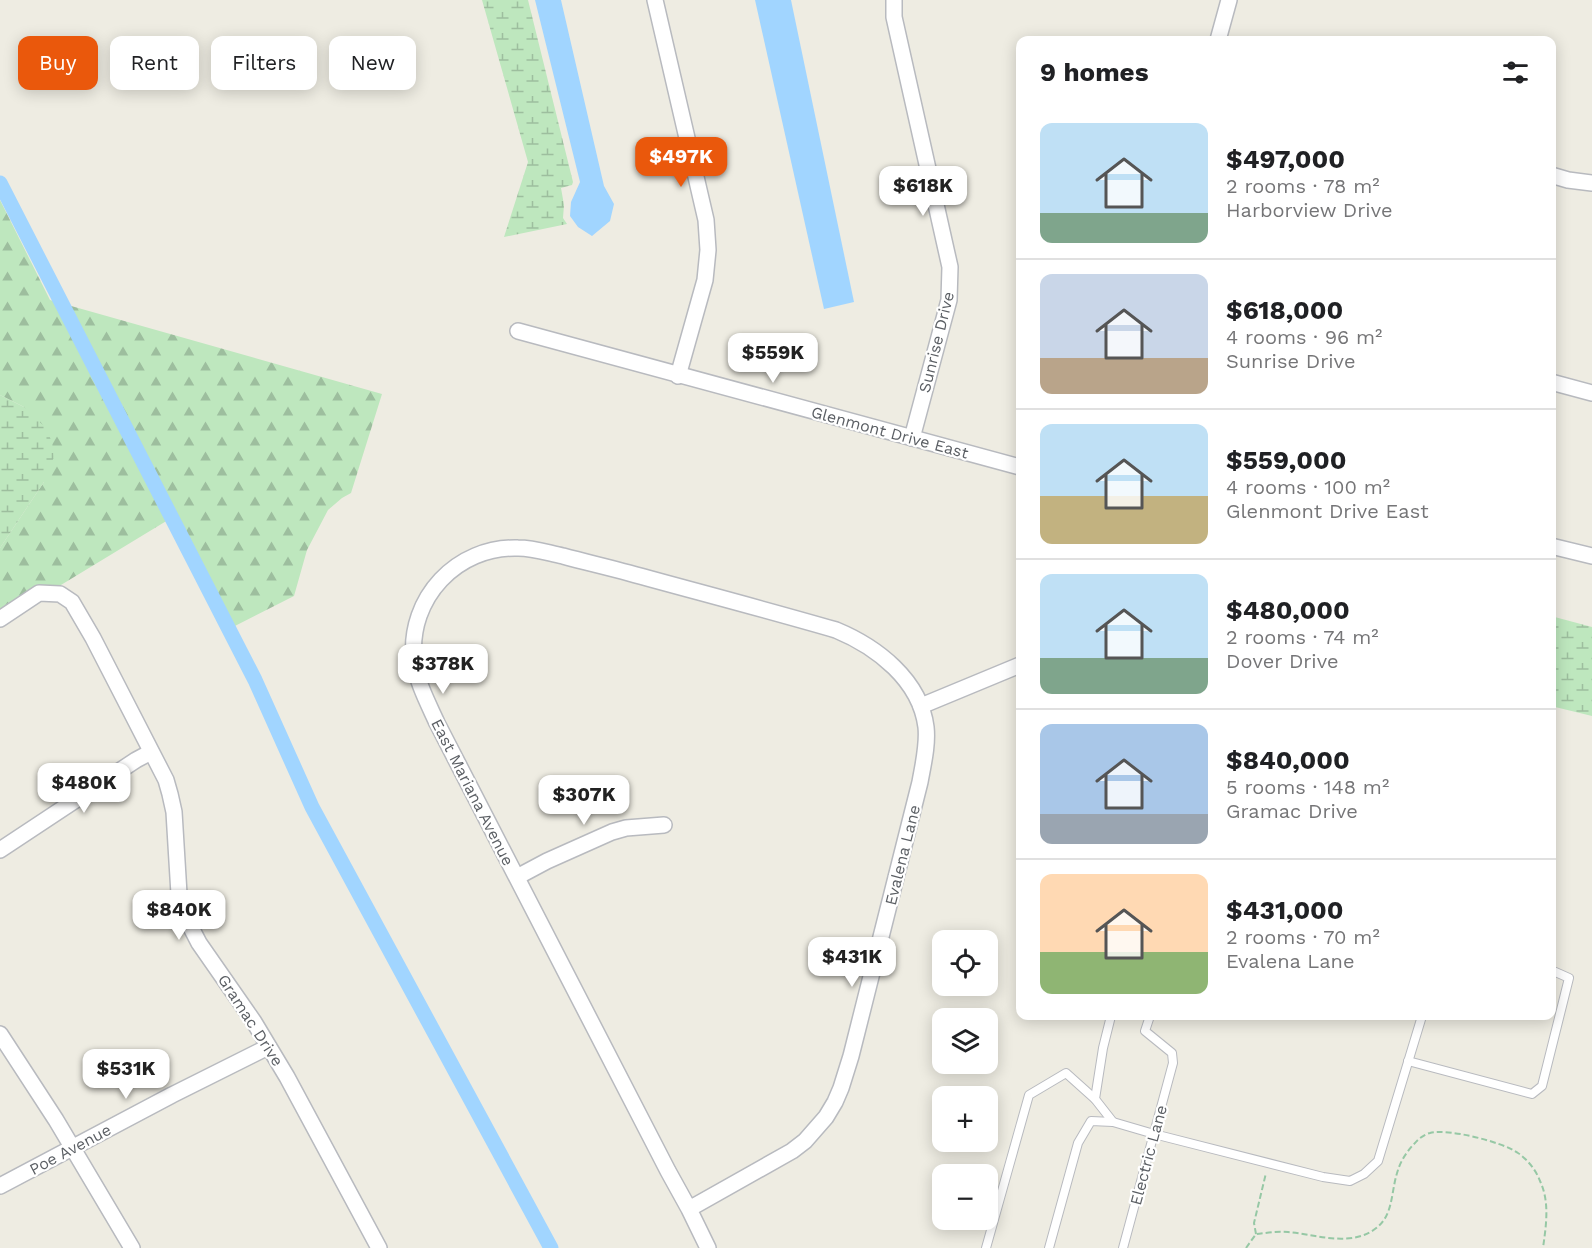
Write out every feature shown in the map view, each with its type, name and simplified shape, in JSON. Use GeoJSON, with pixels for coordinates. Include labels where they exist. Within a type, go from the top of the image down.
{"type":"FeatureCollection","features":[{"type":"Feature","properties":{"kind":"street"},"geometry":{"type":"LineString","coordinates":[[655,0],[708,235],[705,280],[678,376]]}},
{"type":"Feature","properties":{"kind":"street","name":"Sunrise Drive"},"geometry":{"type":"LineString","coordinates":[[894,0],[896,27],[950,267],[946,316],[912,438]]}},
{"type":"Feature","properties":{"kind":"street"},"geometry":{"type":"LineString","coordinates":[[1219,36],[1229,0]]}},
{"type":"Feature","properties":{"kind":"street"},"geometry":{"type":"LineString","coordinates":[[1556,176],[1592,183]]}},
{"type":"Feature","properties":{"kind":"street","name":"Glenmont Drive East"},"geometry":{"type":"LineString","coordinates":[[518,331],[678,376],[1016,465]]}},
{"type":"Feature","properties":{"kind":"street"},"geometry":{"type":"LineString","coordinates":[[1556,383],[1592,393]]}},
{"type":"Feature","properties":{"kind":"street"},"geometry":{"type":"LineString","coordinates":[[1556,547],[1592,556]]}},
{"type":"Feature","properties":{"kind":"street","name":"East Mariana Avenue"},"geometry":{"type":"LineString","coordinates":[[708,1248],[434,716],[414,660],[415,629],[425,601],[445,574],[470,557],[501,548],[534,549],[836,630],[852,637],[880,655],[908,685],[921,706]]}},
{"type":"Feature","properties":{"kind":"street","name":"Gramac Drive"},"geometry":{"type":"LineString","coordinates":[[0,620],[39,593],[60,594],[72,602],[166,780],[174,812],[179,894],[183,912],[199,944],[254,1022],[287,1077],[379,1248]]}},
{"type":"Feature","properties":{"kind":"street"},"geometry":{"type":"LineString","coordinates":[[921,706],[1016,667]]}},
{"type":"Feature","properties":{"kind":"street","name":"Evalena Lane"},"geometry":{"type":"LineString","coordinates":[[689,1209],[805,1141],[816,1130],[842,1088],[920,782],[926,745],[926,729],[921,706]]}},
{"type":"Feature","properties":{"kind":"street"},"geometry":{"type":"LineString","coordinates":[[0,850],[151,752]]}},
{"type":"Feature","properties":{"kind":"street"},"geometry":{"type":"LineString","coordinates":[[517,877],[612,832],[635,827],[664,825]]}},
{"type":"Feature","properties":{"kind":"street"},"geometry":{"type":"LineString","coordinates":[[0,1034],[73,1147],[132,1248]]}},
{"type":"Feature","properties":{"kind":"street","name":"Poe Avenue"},"geometry":{"type":"LineString","coordinates":[[0,1186],[268,1047]]}},
{"type":"Feature","properties":{"kind":"lane"},"geometry":{"type":"LineString","coordinates":[[1408,1061],[1532,1094],[1542,1086],[1569,978],[1556,972]]}},
{"type":"Feature","properties":{"kind":"lane"},"geometry":{"type":"LineString","coordinates":[[1095,1099],[1102,1048],[1110,1020]]}},
{"type":"Feature","properties":{"kind":"lane","name":"Electric Lane"},"geometry":{"type":"LineString","coordinates":[[1123,1248],[1173,1063],[1172,1053],[1145,1031],[1149,1020]]}},
{"type":"Feature","properties":{"kind":"lane"},"geometry":{"type":"LineString","coordinates":[[1049,1248],[1078,1143],[1091,1121],[1113,1122],[1323,1177],[1350,1181],[1364,1173],[1378,1161],[1421,1020]]}},
{"type":"Feature","properties":{"kind":"lane"},"geometry":{"type":"LineString","coordinates":[[986,1248],[1029,1095],[1066,1073],[1095,1099],[1113,1122]]}},
{"type":"Feature","properties":{"kind":"path"},"geometry":{"type":"LineString","coordinates":[[1256,1234],[1287,1232],[1348,1239],[1374,1230],[1385,1219],[1391,1207],[1398,1170],[1404,1157],[1415,1142],[1429,1133],[1444,1132],[1493,1141],[1516,1151],[1529,1163],[1540,1181],[1545,1198],[1546,1220],[1543,1248]]}},
{"type":"Feature","properties":{"kind":"path"},"geometry":{"type":"LineString","coordinates":[[1246,1248],[1256,1234],[1254,1223],[1268,1163]]}},
{"type":"Feature","properties":{"kind":"green space"},"geometry":{"type":"Polygon","coordinates":[[[482,0],[528,0],[573,182],[572,185],[561,188],[564,205],[563,218],[567,224],[504,237],[528,162],[482,0]]]}},
{"type":"Feature","properties":{"kind":"green space"},"geometry":{"type":"Polygon","coordinates":[[[0,200],[50,300],[382,394],[351,493],[328,510],[307,550],[294,596],[229,629],[168,520],[0,622],[0,548],[44,482],[24,407],[0,395],[0,200]]]}},
{"type":"Feature","properties":{"kind":"green space"},"geometry":{"type":"Polygon","coordinates":[[[0,395],[24,407],[47,429],[54,457],[44,482],[0,548],[0,395]]]}},
{"type":"Feature","properties":{"kind":"green space"},"geometry":{"type":"Polygon","coordinates":[[[1556,617],[1592,627],[1592,716],[1556,707],[1556,617]]]}},
{"type":"Feature","properties":{"kind":"water"},"geometry":{"type":"Polygon","coordinates":[[[535,0],[561,0],[604,186],[614,204],[610,221],[592,236],[578,227],[570,216],[571,202],[580,182],[535,0]]]}},
{"type":"Feature","properties":{"kind":"water"},"geometry":{"type":"Polygon","coordinates":[[[755,0],[791,0],[854,302],[824,309],[755,0]]]}},
{"type":"Feature","properties":{"kind":"waterway"},"geometry":{"type":"LineString","coordinates":[[0,183],[255,680],[312,807],[551,1248]]}}]}
